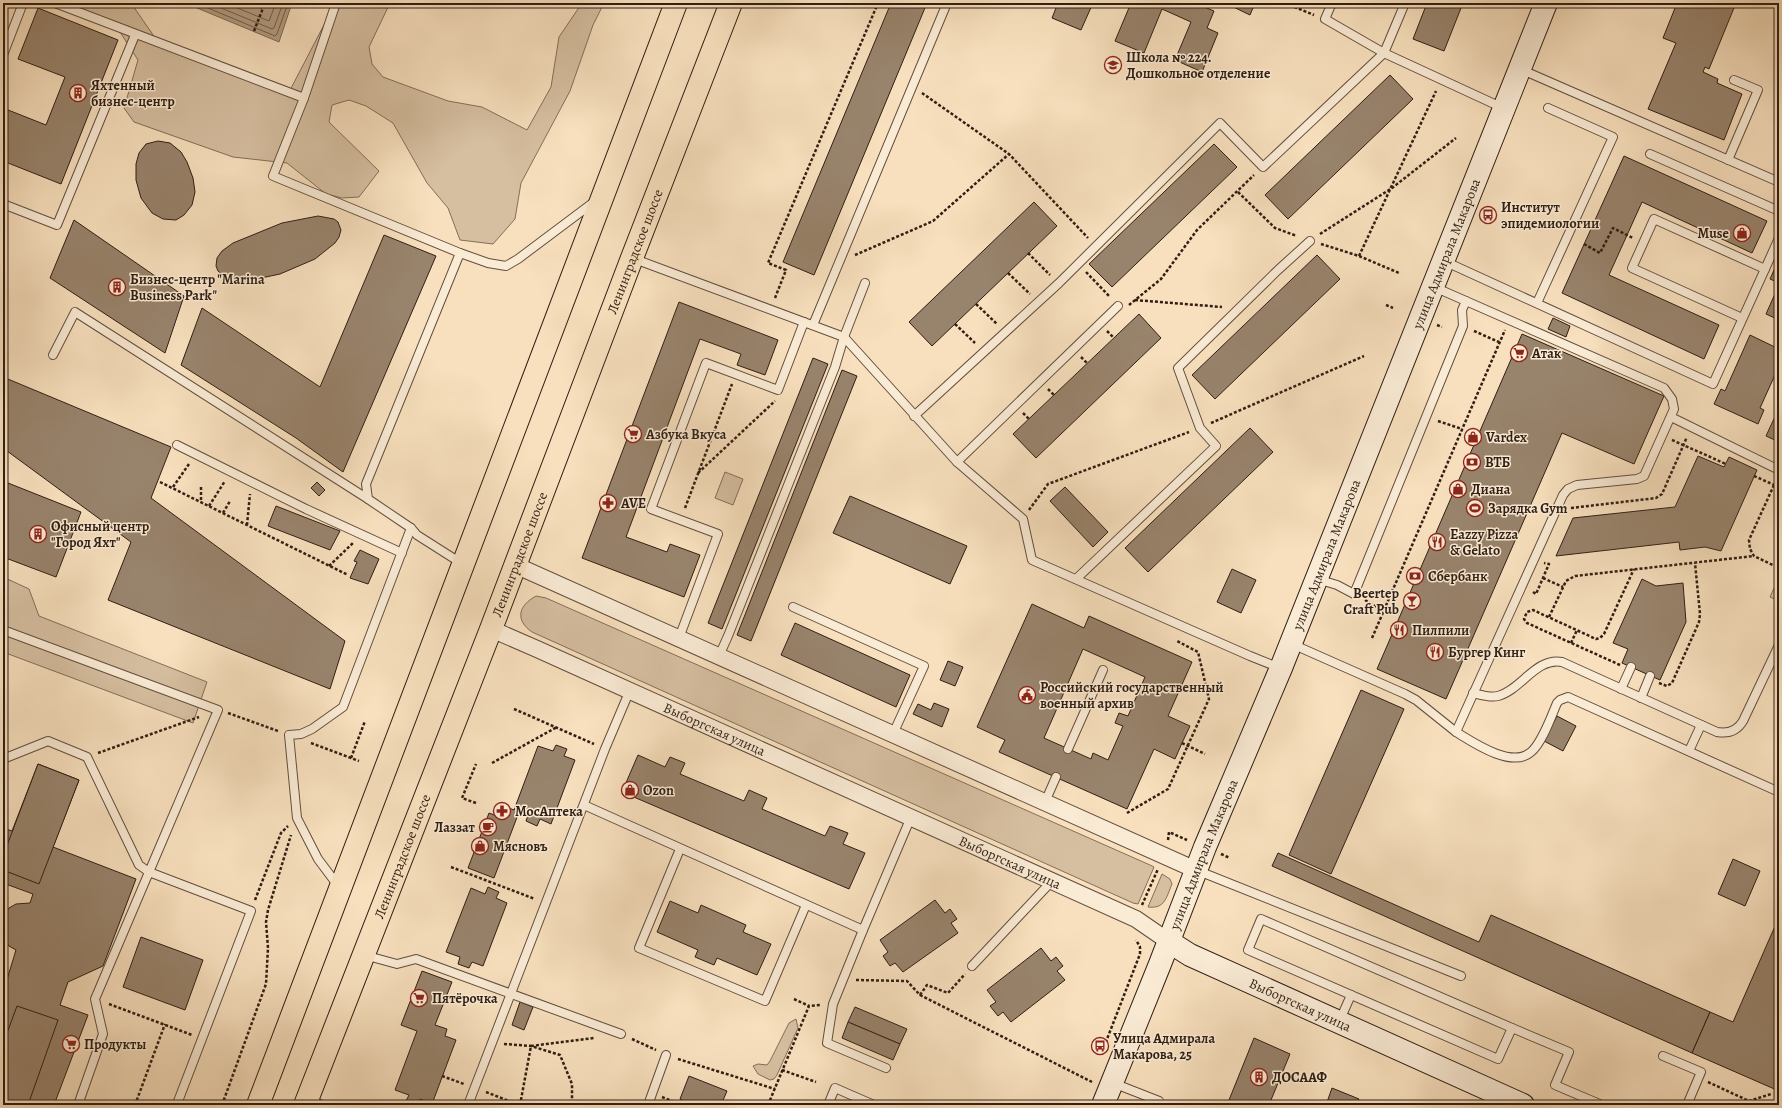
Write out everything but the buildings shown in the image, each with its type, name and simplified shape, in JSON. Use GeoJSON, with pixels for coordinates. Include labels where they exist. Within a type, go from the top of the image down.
{"type":"FeatureCollection","features":[{"type":"Feature","properties":{"kind":"main road"},"geometry":{"type":"LineString","coordinates":[[258,1105],[605,194],[676,3]]}},
{"type":"Feature","properties":{"kind":"main road","name":"Ленинградское шоссе"},"geometry":{"type":"LineString","coordinates":[[312,1103],[364,955],[491,629],[731,3]]}},
{"type":"Feature","properties":{"kind":"street","name":"улица Адмирала Макарова"},"geometry":{"type":"LineString","coordinates":[[1103,1105],[1102,1082],[1168,941],[1196,870],[1281,668],[1546,3]]}},
{"type":"Feature","properties":{"kind":"street"},"geometry":{"type":"LineString","coordinates":[[515,565],[1196,870]]}},
{"type":"Feature","properties":{"kind":"street","name":"Выборгская улица"},"geometry":{"type":"LineString","coordinates":[[491,629],[630,690],[1136,919],[1190,955],[1523,1105]]}},
{"type":"Feature","properties":{"kind":"lane"},"geometry":{"type":"LineString","coordinates":[[3,55],[23,3]]}},
{"type":"Feature","properties":{"kind":"lane"},"geometry":{"type":"LineString","coordinates":[[55,3],[135,35],[304,98]]}},
{"type":"Feature","properties":{"kind":"lane"},"geometry":{"type":"LineString","coordinates":[[336,3],[304,98],[273,176],[460,253],[488,263],[506,266],[518,259],[605,194]]}},
{"type":"Feature","properties":{"kind":"lane"},"geometry":{"type":"LineString","coordinates":[[813,325],[948,3]]}},
{"type":"Feature","properties":{"kind":"lane"},"geometry":{"type":"LineString","coordinates":[[1332,3],[1325,19],[1384,53],[1504,108]]}},
{"type":"Feature","properties":{"kind":"lane"},"geometry":{"type":"LineString","coordinates":[[914,416],[1039,303],[1220,123],[1263,167],[1384,53],[1405,3]]}},
{"type":"Feature","properties":{"kind":"lane"},"geometry":{"type":"LineString","coordinates":[[3,204],[57,225],[135,35]]}},
{"type":"Feature","properties":{"kind":"lane"},"geometry":{"type":"LineString","coordinates":[[1520,69],[1779,182]]}},
{"type":"Feature","properties":{"kind":"lane"},"geometry":{"type":"LineString","coordinates":[[1728,160],[1758,90],[1734,80]]}},
{"type":"Feature","properties":{"kind":"lane"},"geometry":{"type":"LineString","coordinates":[[1537,303],[1613,137],[1548,108]]}},
{"type":"Feature","properties":{"kind":"lane"},"geometry":{"type":"LineString","coordinates":[[1650,154],[1779,211]]}},
{"type":"Feature","properties":{"kind":"lane"},"geometry":{"type":"LineString","coordinates":[[1742,318],[1632,268],[1654,219],[1765,269]]}},
{"type":"Feature","properties":{"kind":"lane"},"geometry":{"type":"LineString","coordinates":[[1443,261],[1712,384],[1779,238]]}},
{"type":"Feature","properties":{"kind":"lane"},"geometry":{"type":"LineString","coordinates":[[1076,579],[1216,446],[1200,428],[1178,368],[1238,308],[1310,241]]}},
{"type":"Feature","properties":{"kind":"lane"},"geometry":{"type":"LineString","coordinates":[[368,499],[366,484],[460,253]]}},
{"type":"Feature","properties":{"kind":"lane"},"geometry":{"type":"LineString","coordinates":[[632,258],[844,337],[957,462],[1023,519],[1032,560],[1250,656],[1281,668]]}},
{"type":"Feature","properties":{"kind":"lane"},"geometry":{"type":"LineString","coordinates":[[719,656],[835,367],[844,337],[865,283]]}},
{"type":"Feature","properties":{"kind":"lane"},"geometry":{"type":"LineString","coordinates":[[1433,286],[1664,388],[1671,395],[1674,404],[1674,409],[1646,474],[1642,477],[1577,485],[1568,489],[1563,495],[1456,732]]}},
{"type":"Feature","properties":{"kind":"lane"},"geometry":{"type":"LineString","coordinates":[[1316,578],[1337,585],[1354,594],[1463,326],[1462,310],[1466,301]]}},
{"type":"Feature","properties":{"kind":"lane"},"geometry":{"type":"LineString","coordinates":[[957,462],[1118,306]]}},
{"type":"Feature","properties":{"kind":"lane"},"geometry":{"type":"LineString","coordinates":[[53,355],[75,312],[368,499],[411,528],[417,535],[464,565]]}},
{"type":"Feature","properties":{"kind":"lane"},"geometry":{"type":"LineString","coordinates":[[679,638],[718,534],[651,509],[706,363],[778,390],[804,322]]}},
{"type":"Feature","properties":{"kind":"lane"},"geometry":{"type":"LineString","coordinates":[[1670,416],[1779,470]]}},
{"type":"Feature","properties":{"kind":"lane"},"geometry":{"type":"LineString","coordinates":[[177,445],[306,509],[402,553]]}},
{"type":"Feature","properties":{"kind":"lane"},"geometry":{"type":"LineString","coordinates":[[341,889],[318,859],[297,818],[289,735],[301,734],[312,729],[343,707],[411,528]]}},
{"type":"Feature","properties":{"kind":"lane"},"geometry":{"type":"LineString","coordinates":[[793,607],[924,666],[893,734]]}},
{"type":"Feature","properties":{"kind":"lane"},"geometry":{"type":"LineString","coordinates":[[3,630],[218,710],[95,999],[103,1034],[78,1105]]}},
{"type":"Feature","properties":{"kind":"lane"},"geometry":{"type":"LineString","coordinates":[[1291,643],[1405,694],[1416,700],[1456,732],[1477,745],[1509,758],[1524,757],[1532,752],[1538,744],[1557,703],[1568,697],[1779,792]]}},
{"type":"Feature","properties":{"kind":"lane"},"geometry":{"type":"LineString","coordinates":[[1474,693],[1490,696],[1503,694],[1543,665],[1556,661],[1717,732],[1731,732],[1740,725],[1779,645]]}},
{"type":"Feature","properties":{"kind":"lane"},"geometry":{"type":"LineString","coordinates":[[1621,689],[1631,667]]}},
{"type":"Feature","properties":{"kind":"lane"},"geometry":{"type":"LineString","coordinates":[[1068,749],[1103,670]]}},
{"type":"Feature","properties":{"kind":"lane"},"geometry":{"type":"LineString","coordinates":[[1641,698],[1650,676]]}},
{"type":"Feature","properties":{"kind":"lane"},"geometry":{"type":"LineString","coordinates":[[468,1105],[605,749],[630,690]]}},
{"type":"Feature","properties":{"kind":"lane"},"geometry":{"type":"LineString","coordinates":[[1689,751],[1701,725]]}},
{"type":"Feature","properties":{"kind":"lane"},"geometry":{"type":"LineString","coordinates":[[3,759],[48,742],[88,757],[139,865],[149,872],[251,912],[177,1104]]}},
{"type":"Feature","properties":{"kind":"lane"},"geometry":{"type":"LineString","coordinates":[[1045,802],[1056,777]]}},
{"type":"Feature","properties":{"kind":"lane"},"geometry":{"type":"LineString","coordinates":[[584,805],[863,930]]}},
{"type":"Feature","properties":{"kind":"lane"},"geometry":{"type":"LineString","coordinates":[[886,1068],[827,1043],[833,1004],[911,817]]}},
{"type":"Feature","properties":{"kind":"lane"},"geometry":{"type":"LineString","coordinates":[[680,849],[639,948],[765,1001],[806,905]]}},
{"type":"Feature","properties":{"kind":"lane"},"geometry":{"type":"LineString","coordinates":[[1196,870],[1462,976]]}},
{"type":"Feature","properties":{"kind":"lane"},"geometry":{"type":"LineString","coordinates":[[972,966],[1052,881]]}},
{"type":"Feature","properties":{"kind":"lane"},"geometry":{"type":"LineString","coordinates":[[1512,1028],[1498,1059],[1248,950],[1262,919],[1568,1052],[1555,1084],[1602,1105]]}},
{"type":"Feature","properties":{"kind":"lane"},"geometry":{"type":"LineString","coordinates":[[364,955],[397,964],[416,959],[621,1034]]}},
{"type":"Feature","properties":{"kind":"lane"},"geometry":{"type":"LineString","coordinates":[[1339,1022],[1351,995]]}},
{"type":"Feature","properties":{"kind":"lane"},"geometry":{"type":"LineString","coordinates":[[648,1105],[666,1055]]}},
{"type":"Feature","properties":{"kind":"lane"},"geometry":{"type":"LineString","coordinates":[[1663,1056],[1701,1072],[1687,1105]]}},
{"type":"Feature","properties":{"kind":"lane"},"geometry":{"type":"LineString","coordinates":[[1102,1082],[1159,1101]]}},
{"type":"Feature","properties":{"kind":"lane"},"geometry":{"type":"LineString","coordinates":[[828,1105],[835,1088],[874,1105]]}},
{"type":"Feature","properties":{"kind":"path"},"geometry":{"type":"LineString","coordinates":[[250,3],[263,8]]}},
{"type":"Feature","properties":{"kind":"path"},"geometry":{"type":"LineString","coordinates":[[254,31],[265,3]]}},
{"type":"Feature","properties":{"kind":"path"},"geometry":{"type":"LineString","coordinates":[[771,310],[786,270],[768,263],[878,3]]}},
{"type":"Feature","properties":{"kind":"path"},"geometry":{"type":"LineString","coordinates":[[1285,3],[1325,19]]}},
{"type":"Feature","properties":{"kind":"path"},"geometry":{"type":"LineString","coordinates":[[1628,3],[1635,6]]}},
{"type":"Feature","properties":{"kind":"path"},"geometry":{"type":"LineString","coordinates":[[1359,256],[1392,188],[1441,79]]}},
{"type":"Feature","properties":{"kind":"path"},"geometry":{"type":"LineString","coordinates":[[913,86],[1009,154],[1096,247]]}},
{"type":"Feature","properties":{"kind":"path"},"geometry":{"type":"LineString","coordinates":[[1310,241],[1392,188],[1456,138]]}},
{"type":"Feature","properties":{"kind":"path"},"geometry":{"type":"LineString","coordinates":[[840,262],[933,221],[1009,154]]}},
{"type":"Feature","properties":{"kind":"path"},"geometry":{"type":"LineString","coordinates":[[1078,264],[1123,310],[1161,279],[1197,230],[1263,167]]}},
{"type":"Feature","properties":{"kind":"path"},"geometry":{"type":"LineString","coordinates":[[1238,192],[1275,228],[1310,241],[1359,256],[1399,273]]}},
{"type":"Feature","properties":{"kind":"path"},"geometry":{"type":"LineString","coordinates":[[1584,244],[1600,253],[1613,228],[1627,235]]}},
{"type":"Feature","properties":{"kind":"path"},"geometry":{"type":"LineString","coordinates":[[1028,253],[1059,283]]}},
{"type":"Feature","properties":{"kind":"path"},"geometry":{"type":"LineString","coordinates":[[1008,273],[1039,303]]}},
{"type":"Feature","properties":{"kind":"path"},"geometry":{"type":"LineString","coordinates":[[1135,300],[1238,308]]}},
{"type":"Feature","properties":{"kind":"path"},"geometry":{"type":"LineString","coordinates":[[976,304],[1006,332]]}},
{"type":"Feature","properties":{"kind":"path"},"geometry":{"type":"LineString","coordinates":[[1386,304],[1393,308]]}},
{"type":"Feature","properties":{"kind":"path"},"geometry":{"type":"LineString","coordinates":[[1372,638],[1509,320]]}},
{"type":"Feature","properties":{"kind":"path"},"geometry":{"type":"LineString","coordinates":[[955,324],[984,352]]}},
{"type":"Feature","properties":{"kind":"path"},"geometry":{"type":"LineString","coordinates":[[1463,326],[1499,342]]}},
{"type":"Feature","properties":{"kind":"path"},"geometry":{"type":"LineString","coordinates":[[680,521],[735,374]]}},
{"type":"Feature","properties":{"kind":"path"},"geometry":{"type":"LineString","coordinates":[[698,473],[774,402],[778,390]]}},
{"type":"Feature","properties":{"kind":"path"},"geometry":{"type":"LineString","coordinates":[[1426,417],[1462,429]]}},
{"type":"Feature","properties":{"kind":"path"},"geometry":{"type":"LineString","coordinates":[[1662,435],[1726,464]]}},
{"type":"Feature","properties":{"kind":"path"},"geometry":{"type":"LineString","coordinates":[[173,487],[192,459]]}},
{"type":"Feature","properties":{"kind":"path"},"geometry":{"type":"LineString","coordinates":[[209,506],[227,476]]}},
{"type":"Feature","properties":{"kind":"path"},"geometry":{"type":"LineString","coordinates":[[1754,476],[1779,487]]}},
{"type":"Feature","properties":{"kind":"path"},"geometry":{"type":"LineString","coordinates":[[160,482],[173,487],[348,575]]}},
{"type":"Feature","properties":{"kind":"path"},"geometry":{"type":"LineString","coordinates":[[1754,556],[1750,549],[1749,540],[1774,485]]}},
{"type":"Feature","properties":{"kind":"path"},"geometry":{"type":"LineString","coordinates":[[201,487],[201,502]]}},
{"type":"Feature","properties":{"kind":"path"},"geometry":{"type":"LineString","coordinates":[[247,525],[251,488]]}},
{"type":"Feature","properties":{"kind":"path"},"geometry":{"type":"LineString","coordinates":[[223,512],[230,501]]}},
{"type":"Feature","properties":{"kind":"path"},"geometry":{"type":"LineString","coordinates":[[329,566],[354,543]]}},
{"type":"Feature","properties":{"kind":"path"},"geometry":{"type":"LineString","coordinates":[[1549,617],[1563,587],[1569,578],[1575,576],[1754,556],[1779,568]]}},
{"type":"Feature","properties":{"kind":"path"},"geometry":{"type":"LineString","coordinates":[[1658,682],[1667,686],[1672,684],[1699,622],[1700,614],[1694,563]]}},
{"type":"Feature","properties":{"kind":"path"},"geometry":{"type":"LineString","coordinates":[[1536,594],[1549,564]]}},
{"type":"Feature","properties":{"kind":"path"},"geometry":{"type":"LineString","coordinates":[[1621,666],[1527,623],[1524,620],[1527,612],[1531,610],[1596,639],[1603,637],[1634,569]]}},
{"type":"Feature","properties":{"kind":"path"},"geometry":{"type":"LineString","coordinates":[[1543,578],[1563,587]]}},
{"type":"Feature","properties":{"kind":"path"},"geometry":{"type":"LineString","coordinates":[[1354,594],[1383,611]]}},
{"type":"Feature","properties":{"kind":"path"},"geometry":{"type":"LineString","coordinates":[[1570,643],[1577,630]]}},
{"type":"Feature","properties":{"kind":"path"},"geometry":{"type":"LineString","coordinates":[[1127,813],[1168,789],[1209,699],[1198,652],[1177,641]]}},
{"type":"Feature","properties":{"kind":"path"},"geometry":{"type":"LineString","coordinates":[[514,709],[605,749]]}},
{"type":"Feature","properties":{"kind":"path"},"geometry":{"type":"LineString","coordinates":[[88,757],[218,710]]}},
{"type":"Feature","properties":{"kind":"path"},"geometry":{"type":"LineString","coordinates":[[359,761],[351,758],[365,721]]}},
{"type":"Feature","properties":{"kind":"path"},"geometry":{"type":"LineString","coordinates":[[492,763],[557,727]]}},
{"type":"Feature","properties":{"kind":"path"},"geometry":{"type":"LineString","coordinates":[[1182,743],[1205,754]]}},
{"type":"Feature","properties":{"kind":"path"},"geometry":{"type":"LineString","coordinates":[[476,764],[462,798],[476,803]]}},
{"type":"Feature","properties":{"kind":"path"},"geometry":{"type":"LineString","coordinates":[[251,912],[282,833],[297,818]]}},
{"type":"Feature","properties":{"kind":"path"},"geometry":{"type":"LineString","coordinates":[[222,1105],[266,984],[268,910],[297,818]]}},
{"type":"Feature","properties":{"kind":"path"},"geometry":{"type":"LineString","coordinates":[[451,867],[546,904]]}},
{"type":"Feature","properties":{"kind":"path"},"geometry":{"type":"LineString","coordinates":[[920,995],[927,985],[948,993],[972,966]]}},
{"type":"Feature","properties":{"kind":"path"},"geometry":{"type":"LineString","coordinates":[[842,980],[907,981],[920,995],[1102,1082]]}},
{"type":"Feature","properties":{"kind":"path"},"geometry":{"type":"LineString","coordinates":[[95,999],[203,1039]]}},
{"type":"Feature","properties":{"kind":"path"},"geometry":{"type":"LineString","coordinates":[[794,999],[809,1006],[833,1004]]}},
{"type":"Feature","properties":{"kind":"path"},"geometry":{"type":"LineString","coordinates":[[768,1105],[809,1006]]}},
{"type":"Feature","properties":{"kind":"path"},"geometry":{"type":"LineString","coordinates":[[135,1105],[164,1024]]}},
{"type":"Feature","properties":{"kind":"path"},"geometry":{"type":"LineString","coordinates":[[493,1043],[531,1046],[621,1034],[666,1055],[775,1089]]}},
{"type":"Feature","properties":{"kind":"path"},"geometry":{"type":"LineString","coordinates":[[520,1105],[531,1046]]}},
{"type":"Feature","properties":{"kind":"path"},"geometry":{"type":"LineString","coordinates":[[531,1046],[560,1055],[572,1084],[572,1105]]}},
{"type":"Feature","properties":{"kind":"path"},"geometry":{"type":"LineString","coordinates":[[782,1070],[816,1082]]}},
{"type":"Feature","properties":{"kind":"path"},"geometry":{"type":"LineString","coordinates":[[1699,1078],[1749,1101],[1752,1105]]}},
{"type":"Feature","properties":{"kind":"path"},"geometry":{"type":"LineString","coordinates":[[652,1094],[682,1105]]}},
{"type":"Feature","properties":{"kind":"path"},"geometry":{"type":"LineString","coordinates":[[1749,1101],[1771,1094]]}},
{"type":"Feature","properties":{"kind":"shaded area"},"geometry":{"type":"Polygon","coordinates":[[[61,3],[131,3],[158,42],[287,96],[326,21],[332,3],[390,3],[369,47],[372,64],[383,77],[448,101],[482,107],[527,130],[551,87],[559,37],[582,3],[604,3],[593,25],[570,91],[521,183],[515,219],[493,244],[460,240],[448,208],[427,183],[393,123],[366,106],[349,100],[332,105],[329,122],[379,171],[359,197],[342,198],[326,194],[287,163],[233,157],[134,122],[124,108],[138,60],[120,32],[61,3]]]}},
{"type":"Feature","properties":{"kind":"shaded area"},"geometry":{"type":"Polygon","coordinates":[[[725,472],[743,479],[733,505],[715,498],[725,472]]]}},
{"type":"Feature","properties":{"kind":"shaded area"},"geometry":{"type":"Polygon","coordinates":[[[3,577],[29,589],[39,616],[207,682],[193,723],[3,652],[3,577]]]}},
{"type":"Feature","properties":{"kind":"shaded area"},"geometry":{"type":"Polygon","coordinates":[[[1779,577],[1779,601],[1770,597],[1779,577]]]}},
{"type":"Feature","properties":{"kind":"shaded area"},"geometry":{"type":"Polygon","coordinates":[[[536,596],[546,598],[1154,867],[1138,904],[532,632],[523,623],[521,613],[525,604],[536,596]]]}},
{"type":"Feature","properties":{"kind":"shaded area"},"geometry":{"type":"Polygon","coordinates":[[[1162,874],[1170,879],[1172,884],[1168,894],[1164,902],[1158,906],[1148,907],[1162,874]]]}},
{"type":"Feature","properties":{"kind":"shaded area"},"geometry":{"type":"Polygon","coordinates":[[[796,1019],[798,1028],[777,1075],[774,1079],[770,1080],[758,1074],[753,1066],[758,1064],[767,1065],[789,1023],[796,1019]]]}},
{"type":"Feature","properties":{"kind":"water"},"geometry":{"type":"Polygon","coordinates":[[[185,3],[292,3],[279,42],[185,3]]]}},
{"type":"Feature","properties":{"kind":"place","name":"Школа № 224. Дошкольное отделение"},"geometry":{"type":"Point","coordinates":[1113,65]}},
{"type":"Feature","properties":{"kind":"place","name":"Яхтенный бизнес-центр"},"geometry":{"type":"Point","coordinates":[78,93]}},
{"type":"Feature","properties":{"kind":"place","name":"Институт эпидемиологии"},"geometry":{"type":"Point","coordinates":[1488,215]}},
{"type":"Feature","properties":{"kind":"place","name":"Muse"},"geometry":{"type":"Point","coordinates":[1742,233]}},
{"type":"Feature","properties":{"kind":"place","name":"Бизнес-центр \"Marina Business Park\""},"geometry":{"type":"Point","coordinates":[117,287]}},
{"type":"Feature","properties":{"kind":"place","name":"Атак"},"geometry":{"type":"Point","coordinates":[1519,353]}},
{"type":"Feature","properties":{"kind":"place","name":"Азбука Вкуса"},"geometry":{"type":"Point","coordinates":[633,434]}},
{"type":"Feature","properties":{"kind":"place","name":"Vardex"},"geometry":{"type":"Point","coordinates":[1473,437]}},
{"type":"Feature","properties":{"kind":"place","name":"ВТБ"},"geometry":{"type":"Point","coordinates":[1472,462]}},
{"type":"Feature","properties":{"kind":"place","name":"Диана"},"geometry":{"type":"Point","coordinates":[1458,489]}},
{"type":"Feature","properties":{"kind":"place","name":"AVE"},"geometry":{"type":"Point","coordinates":[608,503]}},
{"type":"Feature","properties":{"kind":"place","name":"Зарядка Gym"},"geometry":{"type":"Point","coordinates":[1475,508]}},
{"type":"Feature","properties":{"kind":"place","name":"Офисный центр \"Город Яхт\""},"geometry":{"type":"Point","coordinates":[38,534]}},
{"type":"Feature","properties":{"kind":"place","name":"Eazzy Pizza & Gelato"},"geometry":{"type":"Point","coordinates":[1437,542]}},
{"type":"Feature","properties":{"kind":"place","name":"Сбербанк"},"geometry":{"type":"Point","coordinates":[1415,576]}},
{"type":"Feature","properties":{"kind":"place","name":"Beertep Craft Pub"},"geometry":{"type":"Point","coordinates":[1412,601]}},
{"type":"Feature","properties":{"kind":"place","name":"Пилпили"},"geometry":{"type":"Point","coordinates":[1399,630]}},
{"type":"Feature","properties":{"kind":"place","name":"Бургер Кинг"},"geometry":{"type":"Point","coordinates":[1435,652]}},
{"type":"Feature","properties":{"kind":"place","name":"Российский государственный военный архив"},"geometry":{"type":"Point","coordinates":[1027,695]}},
{"type":"Feature","properties":{"kind":"place","name":"Ozon"},"geometry":{"type":"Point","coordinates":[630,790]}},
{"type":"Feature","properties":{"kind":"place","name":"МосАптека"},"geometry":{"type":"Point","coordinates":[502,811]}},
{"type":"Feature","properties":{"kind":"place","name":"Лаззат"},"geometry":{"type":"Point","coordinates":[488,827]}},
{"type":"Feature","properties":{"kind":"place","name":"Мясновъ"},"geometry":{"type":"Point","coordinates":[480,846]}},
{"type":"Feature","properties":{"kind":"place","name":"Пятёрочка"},"geometry":{"type":"Point","coordinates":[419,998]}},
{"type":"Feature","properties":{"kind":"place","name":"Продукты"},"geometry":{"type":"Point","coordinates":[71,1044]}},
{"type":"Feature","properties":{"kind":"place","name":"Улица Адмирала Макарова, 25"},"geometry":{"type":"Point","coordinates":[1100,1046]}},
{"type":"Feature","properties":{"kind":"place","name":"ДОСААФ"},"geometry":{"type":"Point","coordinates":[1259,1077]}}]}
